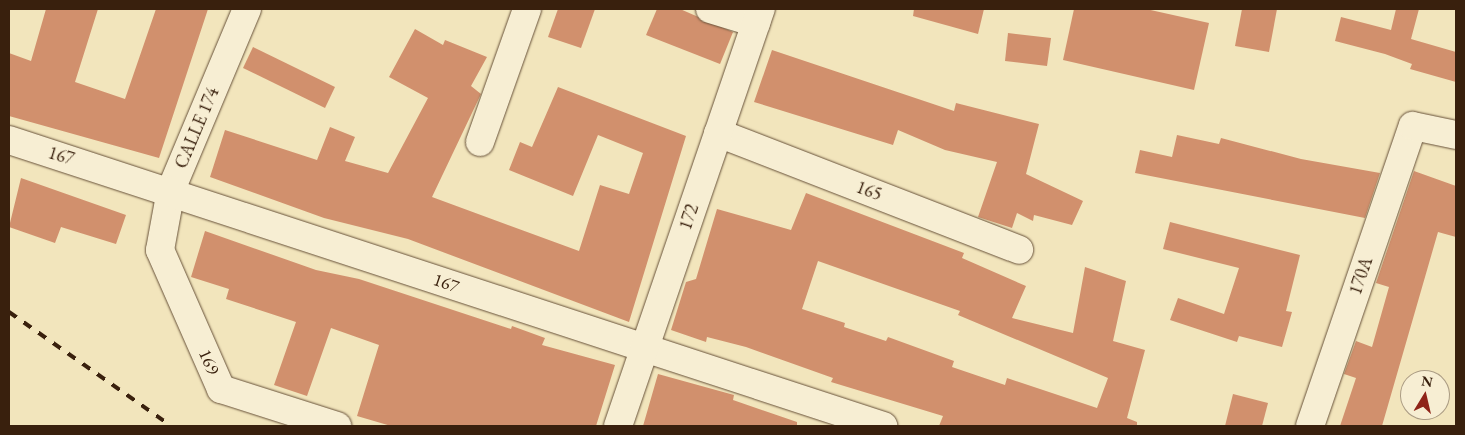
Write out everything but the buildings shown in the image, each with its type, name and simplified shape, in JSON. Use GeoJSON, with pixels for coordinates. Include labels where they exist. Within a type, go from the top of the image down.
{"type":"FeatureCollection","features":[{"type":"Feature","properties":{"kind":"street","name":"CALLE 174"},"geometry":{"type":"LineString","coordinates":[[160,250],[171,190],[247,9]]}},
{"type":"Feature","properties":{"kind":"street"},"geometry":{"type":"LineString","coordinates":[[480,142],[527,9]]}},
{"type":"Feature","properties":{"kind":"street"},"geometry":{"type":"LineString","coordinates":[[710,9],[758,16]]}},
{"type":"Feature","properties":{"kind":"street","name":"172"},"geometry":{"type":"LineString","coordinates":[[618,426],[758,16]]}},
{"type":"Feature","properties":{"kind":"street","name":"170A"},"geometry":{"type":"LineString","coordinates":[[1310,426],[1413,126],[1456,135]]}},
{"type":"Feature","properties":{"kind":"street","name":"165"},"geometry":{"type":"LineString","coordinates":[[718,133],[1019,250]]}},
{"type":"Feature","properties":{"kind":"street","name":"167"},"geometry":{"type":"LineString","coordinates":[[9,140],[171,190],[644,350],[883,426]]}},
{"type":"Feature","properties":{"kind":"street","name":"169"},"geometry":{"type":"LineString","coordinates":[[160,250],[221,389],[338,426]]}},
{"type":"Feature","properties":{"kind":"railway"},"geometry":{"type":"LineString","coordinates":[[9,312],[171,426]]}}]}
